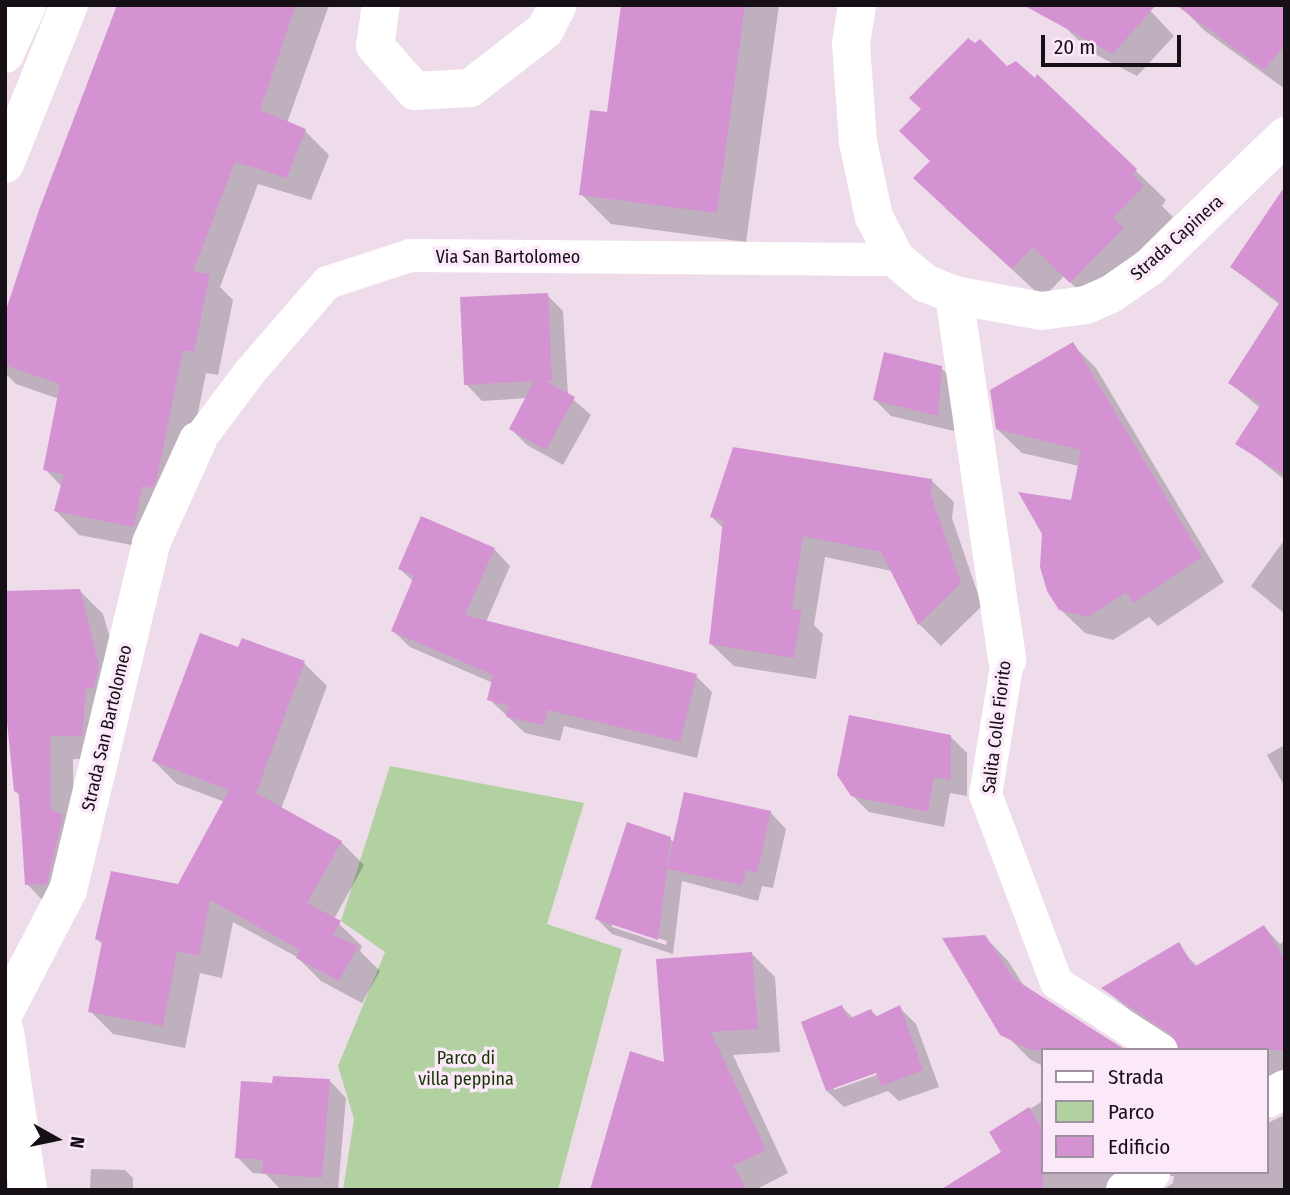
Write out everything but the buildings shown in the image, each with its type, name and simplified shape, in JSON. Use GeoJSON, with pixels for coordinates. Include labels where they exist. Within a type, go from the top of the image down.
{"type":"FeatureCollection","features":[{"type":"Feature","properties":{"kind":"street"},"geometry":{"type":"LineString","coordinates":[[5,54],[27,5]]}},
{"type":"Feature","properties":{"kind":"street"},"geometry":{"type":"LineString","coordinates":[[5,164],[69,5]]}},
{"type":"Feature","properties":{"kind":"street"},"geometry":{"type":"LineString","coordinates":[[381,5],[375,46],[415,91],[470,88],[545,30],[558,5]]}},
{"type":"Feature","properties":{"kind":"street"},"geometry":{"type":"LineString","coordinates":[[857,5],[851,44],[858,142],[874,217],[896,259]]}},
{"type":"Feature","properties":{"kind":"street","name":"Strada Capinera"},"geometry":{"type":"LineString","coordinates":[[896,259],[925,283],[954,295],[1041,311],[1086,305],[1111,295],[1150,267],[1285,136]]}},
{"type":"Feature","properties":{"kind":"street","name":"Via San Bartolomeo"},"geometry":{"type":"LineString","coordinates":[[198,440],[249,372],[327,282],[410,256],[896,259]]}},
{"type":"Feature","properties":{"kind":"street","name":"Salita Colle Fiorito"},"geometry":{"type":"LineString","coordinates":[[954,295],[1007,660],[985,794],[1056,982],[1158,1048]]}},
{"type":"Feature","properties":{"kind":"street","name":"Strada San Bartolomeo"},"geometry":{"type":"LineString","coordinates":[[5,1011],[68,890],[150,543],[198,440]]}},
{"type":"Feature","properties":{"kind":"street"},"geometry":{"type":"LineString","coordinates":[[5,1032],[28,1190]]}},
{"type":"Feature","properties":{"kind":"street"},"geometry":{"type":"LineString","coordinates":[[1125,1190],[1149,1174]]}},
{"type":"Feature","properties":{"kind":"green space","name":"Parco di villa peppina"},"geometry":{"type":"Polygon","coordinates":[[[390,766],[584,803],[547,924],[622,949],[558,1190],[343,1190],[354,1119],[338,1066],[385,952],[341,921],[390,766]]]}}]}
